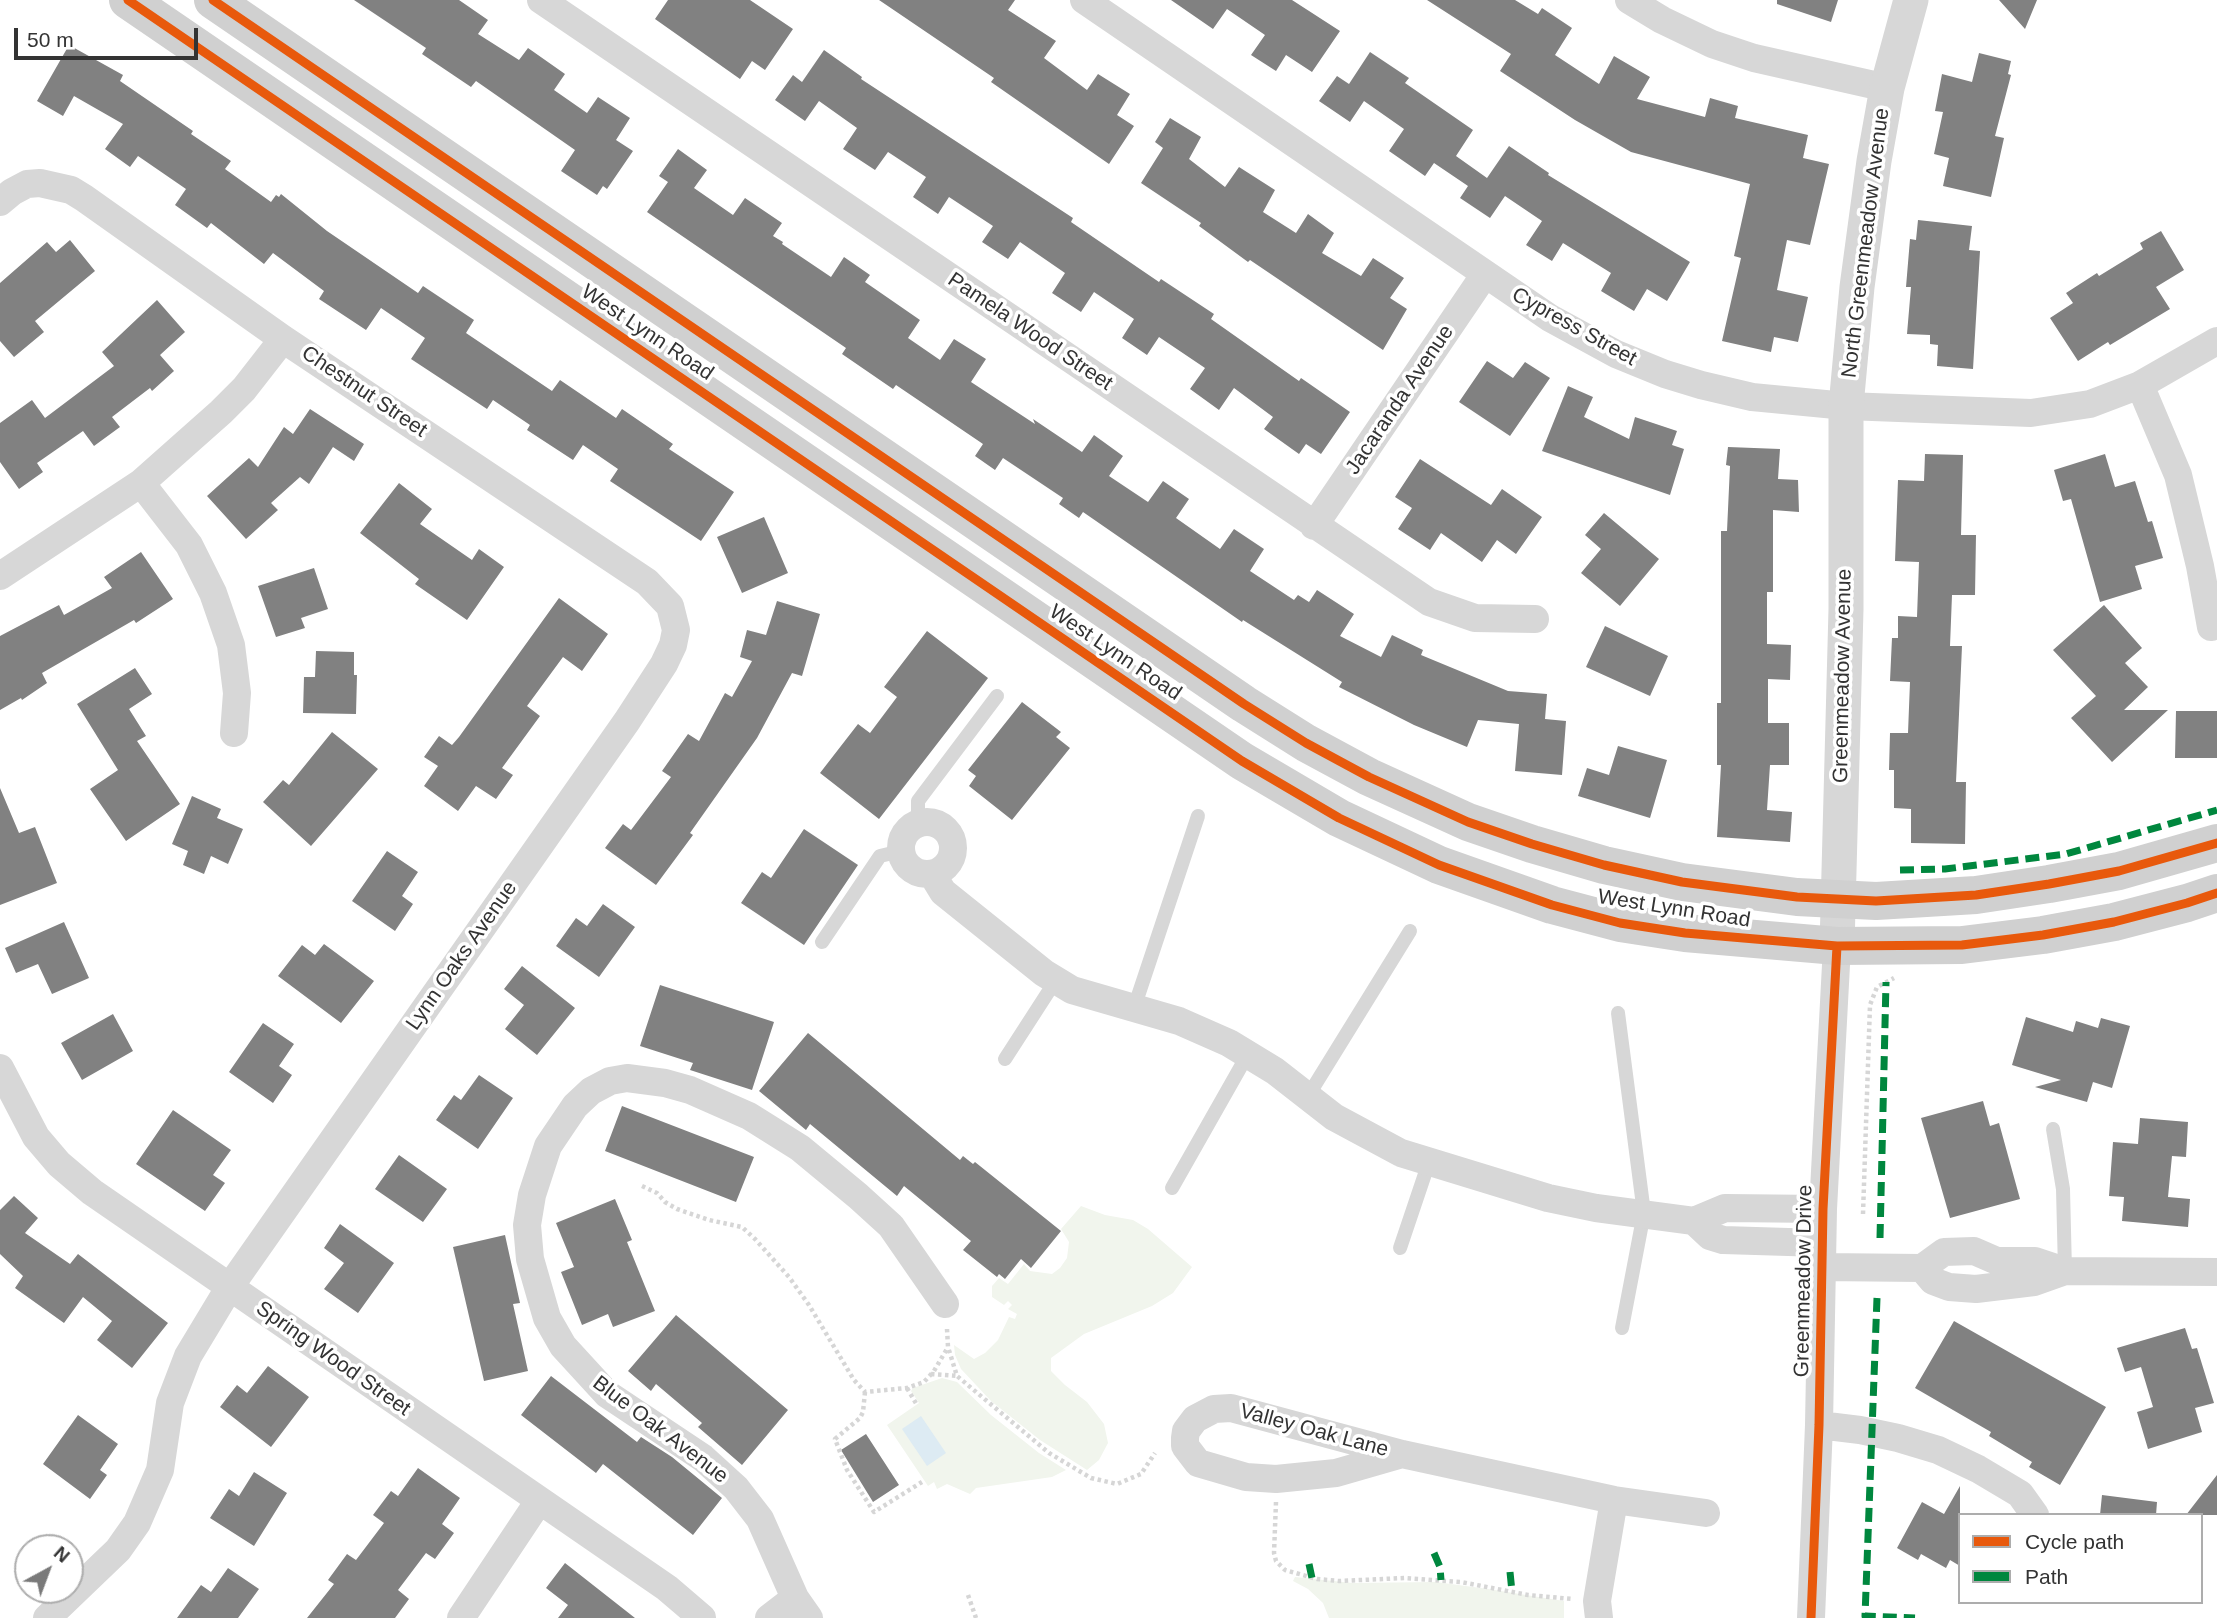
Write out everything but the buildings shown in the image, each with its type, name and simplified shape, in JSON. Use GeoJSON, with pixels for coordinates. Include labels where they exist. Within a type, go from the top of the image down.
{"type":"FeatureCollection","features":[{"type":"Feature","properties":{"kind":"main road","name":"West Lynn Road"},"geometry":{"type":"LineString","coordinates":[[128,0],[1230,753],[1339,818],[1439,865],[1552,905],[1619,923],[1685,933],[1837,946],[1962,945],[2043,935],[2114,922],[2187,904],[2217,893]]}},
{"type":"Feature","properties":{"kind":"main road","name":"West Lynn Road"},"geometry":{"type":"LineString","coordinates":[[213,0],[1244,704],[1368,777],[1468,822],[1604,865],[1682,882],[1738,891],[1838,900],[1876,901],[1976,895],[2119,871],[2217,843]]}},
{"type":"Feature","properties":{"kind":"street","name":"Pamela Wood Street"},"geometry":{"type":"LineString","coordinates":[[541,0],[1429,602],[1475,618],[1535,619]]}},
{"type":"Feature","properties":{"kind":"street","name":"Cypress Street"},"geometry":{"type":"LineString","coordinates":[[1084,0],[1550,318],[1616,354],[1665,374],[1752,397],[1846,406],[2031,413],[2090,404],[2140,385],[2217,341]]}},
{"type":"Feature","properties":{"kind":"street"},"geometry":{"type":"LineString","coordinates":[[1629,0],[1662,20],[1712,44],[1754,58],[1887,88]]}},
{"type":"Feature","properties":{"kind":"street","name":"North Greenmeadow Avenue"},"geometry":{"type":"LineString","coordinates":[[1846,406],[1857,287],[1874,160],[1887,88],[1911,0]]}},
{"type":"Feature","properties":{"kind":"street","name":"Chestnut Street"},"geometry":{"type":"LineString","coordinates":[[0,202],[27,184],[42,183],[71,190],[84,198],[283,339],[647,582],[663,596],[673,617]]}},
{"type":"Feature","properties":{"kind":"street","name":"Jacaranda Avenue"},"geometry":{"type":"LineString","coordinates":[[1314,526],[1485,274]]}},
{"type":"Feature","properties":{"kind":"street"},"geometry":{"type":"LineString","coordinates":[[0,576],[141,483],[244,389],[283,339]]}},
{"type":"Feature","properties":{"kind":"street"},"geometry":{"type":"LineString","coordinates":[[2140,385],[2178,475],[2200,566],[2211,627]]}},
{"type":"Feature","properties":{"kind":"street","name":"Greenmeadow Avenue"},"geometry":{"type":"LineString","coordinates":[[1837,946],[1846,609],[1846,406]]}},
{"type":"Feature","properties":{"kind":"street"},"geometry":{"type":"LineString","coordinates":[[141,483],[189,545],[213,593],[231,645],[236,694],[234,733]]}},
{"type":"Feature","properties":{"kind":"street","name":"Lynn Oaks Avenue"},"geometry":{"type":"LineString","coordinates":[[47,1618],[118,1550],[137,1523],[160,1470],[170,1404],[188,1356],[229,1288],[664,664],[673,645],[676,630],[673,617]]}},
{"type":"Feature","properties":{"kind":"street"},"geometry":{"type":"LineString","coordinates":[[901,851],[905,835],[918,824],[935,823],[949,833],[952,841],[951,858],[947,866],[932,874]]}},
{"type":"Feature","properties":{"kind":"street","name":"Greenmeadow Drive"},"geometry":{"type":"LineString","coordinates":[[901,851],[908,867],[923,874],[932,874],[943,892],[1072,990],[1179,1021],[1229,1043],[1275,1070],[1345,1123],[1401,1153],[1548,1198],[1597,1208],[1695,1220],[1724,1208],[1823,1209]]}},
{"type":"Feature","properties":{"kind":"street","name":"Greenmeadow Drive"},"geometry":{"type":"LineString","coordinates":[[1811,1618],[1819,1425],[1821,1255],[1837,946]]}},
{"type":"Feature","properties":{"kind":"street","name":"Spring Wood Street"},"geometry":{"type":"LineString","coordinates":[[0,1068],[10,1113],[36,1136],[59,1164],[92,1192],[667,1588],[702,1618]]}},
{"type":"Feature","properties":{"kind":"street","name":"Blue Oak Avenue"},"geometry":{"type":"LineString","coordinates":[[769,1618],[802,1608],[760,1519],[736,1488],[703,1458],[607,1394],[583,1371],[563,1346],[547,1318],[530,1259],[527,1225],[532,1195],[548,1146],[575,1106],[592,1091],[610,1082],[627,1078],[691,1090],[749,1116],[800,1148],[858,1196],[891,1226],[945,1304]]}},
{"type":"Feature","properties":{"kind":"street","name":"Greenmeadow Drive"},"geometry":{"type":"LineString","coordinates":[[1695,1220],[1710,1236],[1723,1240],[1821,1255]]}},
{"type":"Feature","properties":{"kind":"street"},"geometry":{"type":"LineString","coordinates":[[1922,1268],[1944,1252],[1974,1251],[1997,1261],[2035,1261],[2065,1271],[2217,1272]]}},
{"type":"Feature","properties":{"kind":"street"},"geometry":{"type":"LineString","coordinates":[[1982,1254],[1994,1273],[1991,1283],[1985,1288]]}},
{"type":"Feature","properties":{"kind":"street"},"geometry":{"type":"LineString","coordinates":[[1821,1255],[1922,1268],[1933,1281],[1949,1287],[1985,1288],[2034,1282],[2065,1271]]}},
{"type":"Feature","properties":{"kind":"street","name":"Valley Oak Lane"},"geometry":{"type":"LineString","coordinates":[[1402,1454],[1336,1473],[1276,1479],[1246,1477],[1198,1462],[1185,1446],[1185,1438],[1186,1431],[1195,1419],[1214,1409],[1231,1408],[1402,1454],[1614,1500],[1706,1513]]}},
{"type":"Feature","properties":{"kind":"street"},"geometry":{"type":"LineString","coordinates":[[1819,1425],[1871,1432],[1938,1450],[1979,1469],[2020,1494],[2034,1513]]}},
{"type":"Feature","properties":{"kind":"street"},"geometry":{"type":"LineString","coordinates":[[1599,1618],[1597,1601],[1614,1500]]}},
{"type":"Feature","properties":{"kind":"street"},"geometry":{"type":"LineString","coordinates":[[461,1618],[540,1501]]}},
{"type":"Feature","properties":{"kind":"lane"},"geometry":{"type":"LineString","coordinates":[[918,824],[918,801],[997,696]]}},
{"type":"Feature","properties":{"kind":"lane"},"geometry":{"type":"LineString","coordinates":[[1135,1008],[1198,816]]}},
{"type":"Feature","properties":{"kind":"lane"},"geometry":{"type":"LineString","coordinates":[[822,942],[880,856],[901,851]]}},
{"type":"Feature","properties":{"kind":"lane"},"geometry":{"type":"LineString","coordinates":[[1308,1096],[1409,931]]}},
{"type":"Feature","properties":{"kind":"lane"},"geometry":{"type":"LineString","coordinates":[[1005,1059],[1056,980]]}},
{"type":"Feature","properties":{"kind":"lane"},"geometry":{"type":"LineString","coordinates":[[1618,1013],[1644,1213],[1622,1328]]}},
{"type":"Feature","properties":{"kind":"lane"},"geometry":{"type":"LineString","coordinates":[[1172,1188],[1248,1054]]}},
{"type":"Feature","properties":{"kind":"lane"},"geometry":{"type":"LineString","coordinates":[[2053,1129],[2063,1189],[2065,1271]]}},
{"type":"Feature","properties":{"kind":"lane"},"geometry":{"type":"LineString","coordinates":[[1400,1248],[1429,1162]]}},
{"type":"Feature","properties":{"kind":"path"},"geometry":{"type":"LineString","coordinates":[[1863,1214],[1870,1005],[1877,987],[1896,978]]}},
{"type":"Feature","properties":{"kind":"path"},"geometry":{"type":"LineString","coordinates":[[642,1186],[657,1193],[677,1209],[742,1227],[789,1277],[809,1305],[865,1392],[860,1418],[835,1439],[848,1470],[874,1512],[922,1482]]}},
{"type":"Feature","properties":{"kind":"path"},"geometry":{"type":"LineString","coordinates":[[945,1304],[948,1346],[957,1376],[1049,1453],[1091,1478],[1117,1484],[1141,1474],[1156,1453]]}},
{"type":"Feature","properties":{"kind":"path"},"geometry":{"type":"LineString","coordinates":[[865,1392],[907,1388],[924,1382],[948,1346]]}},
{"type":"Feature","properties":{"kind":"path"},"geometry":{"type":"LineString","coordinates":[[931,1374],[957,1376]]}},
{"type":"Feature","properties":{"kind":"path"},"geometry":{"type":"LineString","coordinates":[[907,1388],[917,1405]]}},
{"type":"Feature","properties":{"kind":"path"},"geometry":{"type":"LineString","coordinates":[[1276,1528],[1276,1561],[1285,1570],[1312,1578],[1339,1581],[1430,1579],[1567,1599]]}},
{"type":"Feature","properties":{"kind":"path"},"geometry":{"type":"LineString","coordinates":[[968,1595],[975,1618]]}},
{"type":"Feature","properties":{"kind":"shaded area"},"geometry":{"type":"Polygon","coordinates":[[[1081,1206],[1105,1215],[1133,1220],[1148,1229],[1192,1267],[1173,1293],[1152,1306],[1084,1334],[1051,1358],[1051,1371],[1087,1402],[1104,1424],[1108,1443],[1099,1460],[1087,1470],[1040,1440],[991,1401],[961,1369],[954,1345],[974,1359],[985,1353],[998,1340],[1009,1317],[1015,1319],[1017,1314],[1008,1309],[1012,1305],[1008,1301],[1004,1305],[992,1297],[992,1286],[999,1278],[1008,1284],[1024,1264],[1030,1271],[1052,1274],[1060,1268],[1067,1258],[1069,1242],[1061,1229],[1081,1206]]]}},
{"type":"Feature","properties":{"kind":"shaded area"},"geometry":{"type":"Polygon","coordinates":[[[942,1378],[957,1382],[991,1415],[1039,1453],[1066,1470],[1052,1477],[976,1488],[970,1494],[947,1484],[937,1489],[934,1482],[928,1486],[887,1425],[919,1403],[911,1391],[913,1388],[942,1378]]]}},
{"type":"Feature","properties":{"kind":"shaded area"},"geometry":{"type":"Polygon","coordinates":[[[921,1416],[946,1453],[927,1466],[902,1429],[921,1416]]]}},
{"type":"Feature","properties":{"kind":"shaded area"},"geometry":{"type":"Polygon","coordinates":[[[1295,1577],[1352,1583],[1436,1582],[1488,1589],[1564,1601],[1564,1618],[1329,1618],[1323,1603],[1308,1589],[1293,1581],[1295,1577]]]}},
{"type":"Feature","properties":{"kind":"marked path"},"geometry":{"type":"LineString","coordinates":[[1900,870],[1945,869],[2066,854],[2217,810]]}},
{"type":"Feature","properties":{"kind":"marked path"},"geometry":{"type":"LineString","coordinates":[[1880,1238],[1886,982]]}},
{"type":"Feature","properties":{"kind":"marked path"},"geometry":{"type":"LineString","coordinates":[[1877,1298],[1865,1616],[1915,1618]]}},
{"type":"Feature","properties":{"kind":"marked path"},"geometry":{"type":"LineString","coordinates":[[1434,1553],[1440,1567],[1441,1580]]}},
{"type":"Feature","properties":{"kind":"marked path"},"geometry":{"type":"LineString","coordinates":[[1309,1564],[1312,1578]]}},
{"type":"Feature","properties":{"kind":"marked path"},"geometry":{"type":"LineString","coordinates":[[1510,1572],[1512,1592]]}},
{"type":"Feature","properties":{"kind":"cycle path"},"geometry":{"type":"LineString","coordinates":[[128,0],[1242,761],[1339,818],[1439,865],[1552,905],[1620,923],[1685,933],[1837,946],[1962,945],[2043,935],[2114,922],[2217,893]]}},
{"type":"Feature","properties":{"kind":"cycle path"},"geometry":{"type":"LineString","coordinates":[[213,0],[1244,704],[1306,743],[1369,777],[1468,822],[1604,865],[1682,882],[1797,897],[1876,901],[1976,895],[2049,884],[2119,871],[2217,843]]}},
{"type":"Feature","properties":{"kind":"cycle path"},"geometry":{"type":"LineString","coordinates":[[1811,1618],[1819,1425],[1823,1209],[1837,946]]}}]}
